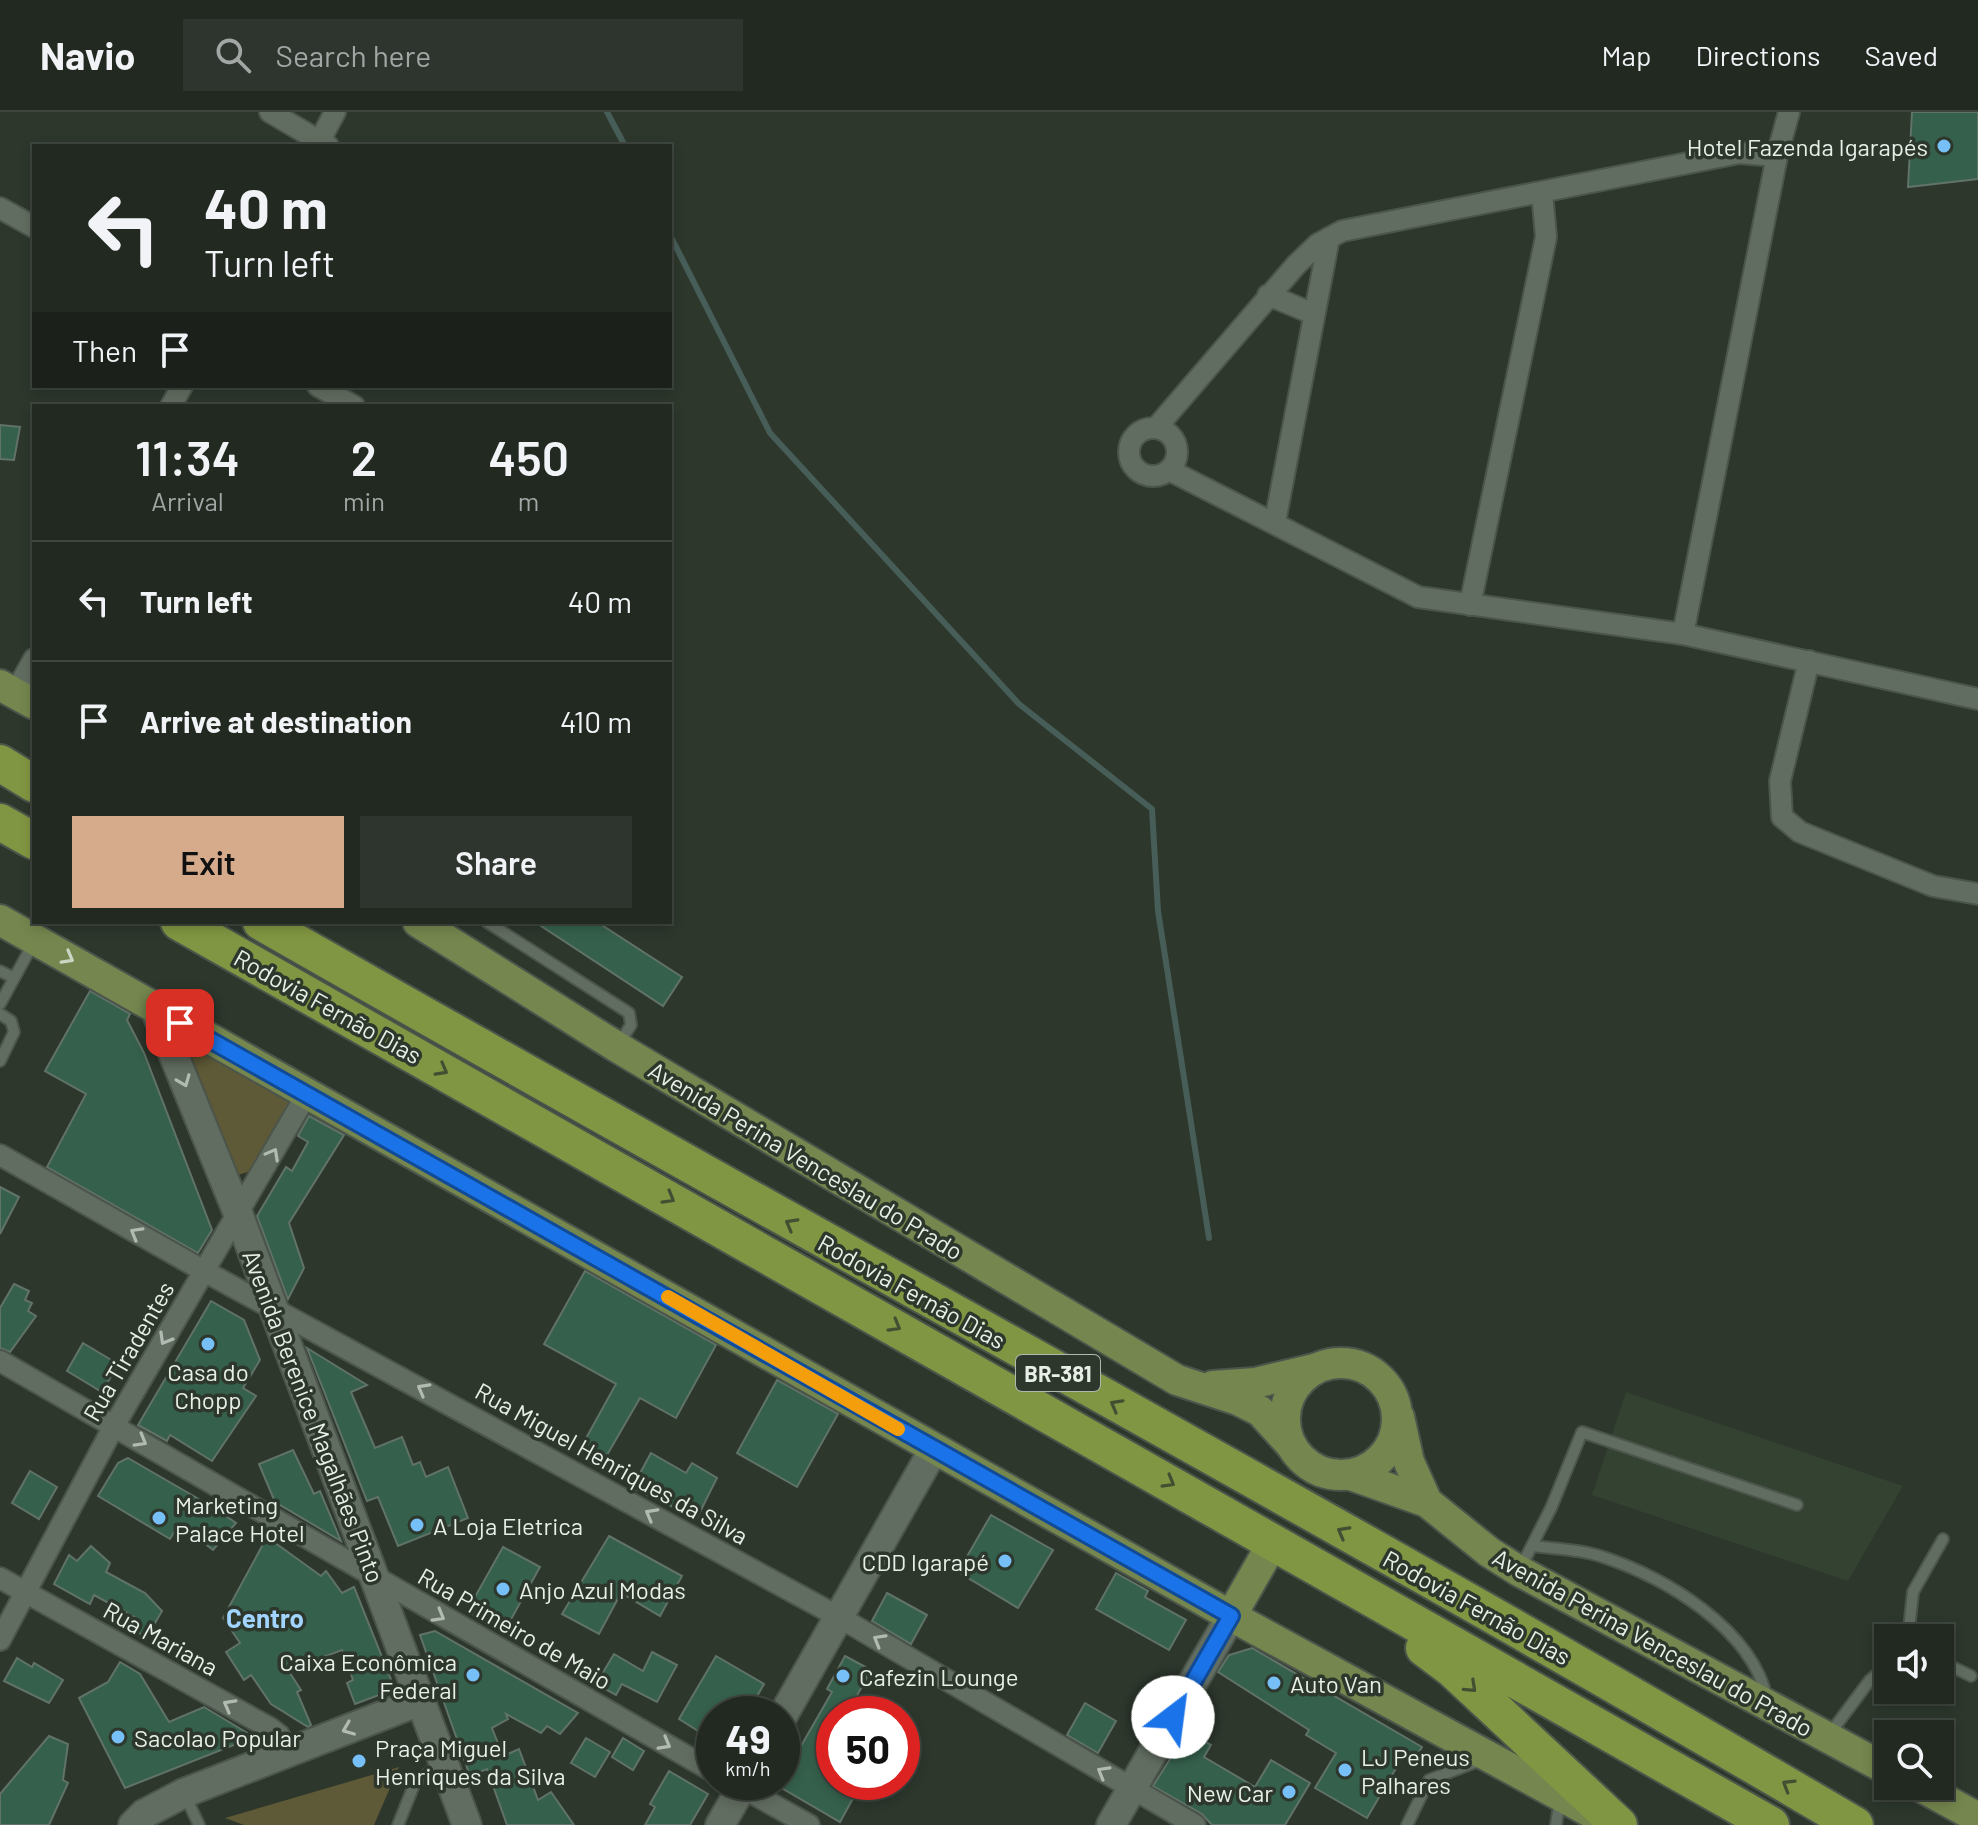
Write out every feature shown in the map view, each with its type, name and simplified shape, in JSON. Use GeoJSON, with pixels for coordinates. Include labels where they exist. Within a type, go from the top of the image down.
{"type":"FeatureCollection","features":[{"type":"Feature","properties":{"kind":"highway"},"geometry":{"type":"LineString","coordinates":[[0,763],[32,783]]}},
{"type":"Feature","properties":{"kind":"highway"},"geometry":{"type":"LineString","coordinates":[[0,822],[32,840]]}},
{"type":"Feature","properties":{"kind":"highway","name":"Rodovia Fernão Dias"},"geometry":{"type":"LineString","coordinates":[[182,924],[1282,1554],[1771,1825]]}},
{"type":"Feature","properties":{"kind":"highway","name":"Rodovia Fernão Dias"},"geometry":{"type":"LineString","coordinates":[[264,924],[615,1125],[1642,1699],[1855,1825]]}},
{"type":"Feature","properties":{"kind":"highway"},"geometry":{"type":"LineString","coordinates":[[1282,1554],[1452,1669],[1617,1825]]}},
{"type":"Feature","properties":{"kind":"main road"},"geometry":{"type":"LineString","coordinates":[[0,920],[1231,1616],[1489,1757],[1558,1812],[1617,1825]]}},
{"type":"Feature","properties":{"kind":"main road","name":"Avenida Perina Venceslau do Prado"},"geometry":{"type":"LineString","coordinates":[[421,924],[617,1047],[1177,1380],[1260,1411],[1290,1444]]}},
{"type":"Feature","properties":{"kind":"main road","name":"Avenida Berenice Magalhães Pinto"},"geometry":{"type":"LineString","coordinates":[[155,1009],[239,1216],[467,1825]]}},
{"type":"Feature","properties":{"kind":"main road"},"geometry":{"type":"LineString","coordinates":[[1350,1362],[1367,1368],[1382,1379],[1393,1395],[1398,1412],[1397,1430],[1386,1452],[1368,1469],[1351,1475],[1332,1475],[1313,1468],[1290,1444],[1285,1410],[1290,1394],[1314,1369],[1331,1363],[1350,1362]]}},
{"type":"Feature","properties":{"kind":"main road","name":"Avenida Perina Venceslau do Prado"},"geometry":{"type":"LineString","coordinates":[[1200,1387],[1255,1383],[1314,1369]]}},
{"type":"Feature","properties":{"kind":"main road","name":"Avenida Perina Venceslau do Prado"},"geometry":{"type":"LineString","coordinates":[[1398,1412],[1409,1462],[1427,1502]]}},
{"type":"Feature","properties":{"kind":"main road"},"geometry":{"type":"LineString","coordinates":[[794,1696],[934,1449]]}},
{"type":"Feature","properties":{"kind":"main road"},"geometry":{"type":"LineString","coordinates":[[1299,1495],[1313,1468]]}},
{"type":"Feature","properties":{"kind":"main road","name":"Avenida Perina Venceslau do Prado"},"geometry":{"type":"LineString","coordinates":[[1351,1475],[1427,1502],[1489,1552],[1526,1558],[1768,1704],[1874,1763]]}},
{"type":"Feature","properties":{"kind":"main road"},"geometry":{"type":"LineString","coordinates":[[1111,1825],[1231,1616],[1282,1554]]}},
{"type":"Feature","properties":{"kind":"main road"},"geometry":{"type":"LineString","coordinates":[[133,1825],[144,1814],[184,1793],[420,1701]]}},
{"type":"Feature","properties":{"kind":"main road"},"geometry":{"type":"LineString","coordinates":[[720,1825],[732,1800]]}},
{"type":"Feature","properties":{"kind":"main road"},"geometry":{"type":"LineString","coordinates":[[1945,1800],[1978,1818]]}},
{"type":"Feature","properties":{"kind":"street"},"geometry":{"type":"LineString","coordinates":[[270,112],[322,144],[335,112]]}},
{"type":"Feature","properties":{"kind":"street"},"geometry":{"type":"LineString","coordinates":[[1683,634],[1777,156],[1789,112]]}},
{"type":"Feature","properties":{"kind":"street"},"geometry":{"type":"LineString","coordinates":[[1156,428],[1268,295],[1329,238],[1354,227],[1739,153],[1777,156]]}},
{"type":"Feature","properties":{"kind":"street"},"geometry":{"type":"LineString","coordinates":[[1470,605],[1546,237],[1542,192]]}},
{"type":"Feature","properties":{"kind":"street"},"geometry":{"type":"LineString","coordinates":[[0,208],[32,226]]}},
{"type":"Feature","properties":{"kind":"street"},"geometry":{"type":"LineString","coordinates":[[1275,522],[1329,238]]}},
{"type":"Feature","properties":{"kind":"street"},"geometry":{"type":"LineString","coordinates":[[1268,295],[1314,314]]}},
{"type":"Feature","properties":{"kind":"street"},"geometry":{"type":"LineString","coordinates":[[322,388],[350,404]]}},
{"type":"Feature","properties":{"kind":"street"},"geometry":{"type":"LineString","coordinates":[[1169,470],[1176,457],[1174,442],[1156,428],[1148,428],[1134,437],[1129,452],[1134,467],[1148,475],[1169,470],[1275,522],[1406,593],[1470,605],[1683,634],[1978,699]]}},
{"type":"Feature","properties":{"kind":"street"},"geometry":{"type":"LineString","coordinates":[[1809,661],[1780,781],[1782,817],[1800,832],[1933,886],[1978,894]]}},
{"type":"Feature","properties":{"kind":"street"},"geometry":{"type":"LineString","coordinates":[[16,694],[32,663]]}},
{"type":"Feature","properties":{"kind":"street","name":"Rua Tiradentes"},"geometry":{"type":"LineString","coordinates":[[0,1640],[114,1426],[239,1216],[308,1092]]}},
{"type":"Feature","properties":{"kind":"street","name":"Rua Miguel Henriques da Silva"},"geometry":{"type":"LineString","coordinates":[[0,1155],[204,1271],[839,1617],[1195,1825]]}},
{"type":"Feature","properties":{"kind":"street","name":"Rua Primeiro de Maio"},"geometry":{"type":"LineString","coordinates":[[0,1361],[373,1575],[429,1611],[696,1762]]}},
{"type":"Feature","properties":{"kind":"street","name":"Rua Mariana"},"geometry":{"type":"LineString","coordinates":[[0,1578],[270,1728],[279,1735],[288,1753]]}},
{"type":"Feature","properties":{"kind":"street"},"geometry":{"type":"LineString","coordinates":[[767,1800],[809,1825]]}},
{"type":"Feature","properties":{"kind":"lane"},"geometry":{"type":"LineString","coordinates":[[490,924],[629,1013],[631,1025],[617,1047]]}},
{"type":"Feature","properties":{"kind":"lane"},"geometry":{"type":"LineString","coordinates":[[0,1004],[35,940]]}},
{"type":"Feature","properties":{"kind":"lane"},"geometry":{"type":"LineString","coordinates":[[0,971],[14,978]]}},
{"type":"Feature","properties":{"kind":"lane"},"geometry":{"type":"LineString","coordinates":[[0,1014],[11,1021],[14,1032],[0,1061]]}},
{"type":"Feature","properties":{"kind":"lane"},"geometry":{"type":"LineString","coordinates":[[1768,1704],[1762,1678],[1734,1634],[1649,1574],[1597,1555],[1526,1558],[1582,1432],[1797,1505]]}},
{"type":"Feature","properties":{"kind":"lane"},"geometry":{"type":"LineString","coordinates":[[1910,1624],[1913,1592],[1943,1539]]}},
{"type":"Feature","properties":{"kind":"lane"},"geometry":{"type":"LineString","coordinates":[[1954,1668],[1971,1676]]}},
{"type":"Feature","properties":{"kind":"lane"},"geometry":{"type":"LineString","coordinates":[[1827,1738],[1874,1677]]}},
{"type":"Feature","properties":{"kind":"lane"},"geometry":{"type":"LineString","coordinates":[[1407,1825],[1429,1780],[1489,1757]]}},
{"type":"Feature","properties":{"kind":"lane"},"geometry":{"type":"LineString","coordinates":[[398,1825],[421,1776],[442,1762]]}},
{"type":"Feature","properties":{"kind":"lane"},"geometry":{"type":"LineString","coordinates":[[184,1793],[199,1825]]}},
{"type":"Feature","properties":{"kind":"shaded area"},"geometry":{"type":"Polygon","coordinates":[[[197,1040],[292,1097],[251,1171],[238,1175],[188,1047],[197,1040]]]}},
{"type":"Feature","properties":{"kind":"shaded area"},"geometry":{"type":"Polygon","coordinates":[[[1626,1392],[1903,1486],[1848,1581],[1592,1495],[1626,1392]]]}},
{"type":"Feature","properties":{"kind":"shaded area"},"geometry":{"type":"Polygon","coordinates":[[[399,1767],[374,1825],[244,1825],[225,1818],[399,1767]]]}},
{"type":"Feature","properties":{"kind":"building","name":"Hotel Fazenda Igarapés"},"geometry":{"type":"Polygon","coordinates":[[[1912,112],[1978,112],[1978,179],[1908,187],[1912,112]]]}},
{"type":"Feature","properties":{"kind":"building"},"geometry":{"type":"Polygon","coordinates":[[[0,425],[20,427],[14,460],[0,459],[0,425]]]}},
{"type":"Feature","properties":{"kind":"building"},"geometry":{"type":"Polygon","coordinates":[[[538,924],[600,924],[682,977],[663,1006],[538,924]]]}},
{"type":"Feature","properties":{"kind":"building"},"geometry":{"type":"Polygon","coordinates":[[[90,991],[130,1014],[127,1020],[144,1053],[212,1230],[198,1253],[47,1167],[86,1094],[45,1071],[90,991]]]}},
{"type":"Feature","properties":{"kind":"building"},"geometry":{"type":"Polygon","coordinates":[[[309,1116],[344,1135],[289,1223],[304,1268],[288,1299],[257,1216],[286,1167],[292,1171],[308,1142],[298,1136],[309,1116]]]}},
{"type":"Feature","properties":{"kind":"building"},"geometry":{"type":"Polygon","coordinates":[[[0,1187],[19,1197],[0,1234],[0,1187]]]}},
{"type":"Feature","properties":{"kind":"building"},"geometry":{"type":"Polygon","coordinates":[[[585,1271],[716,1345],[676,1418],[640,1398],[603,1462],[580,1449],[616,1384],[544,1344],[585,1271]]]}},
{"type":"Feature","properties":{"kind":"building"},"geometry":{"type":"Polygon","coordinates":[[[14,1284],[29,1291],[25,1300],[32,1303],[28,1311],[36,1316],[10,1352],[0,1348],[0,1308],[14,1284]]]}},
{"type":"Feature","properties":{"kind":"building"},"geometry":{"type":"Polygon","coordinates":[[[211,1301],[244,1320],[260,1360],[243,1388],[256,1396],[212,1461],[170,1435],[167,1441],[138,1425],[211,1301]]]}},
{"type":"Feature","properties":{"kind":"building"},"geometry":{"type":"Polygon","coordinates":[[[83,1343],[118,1364],[102,1392],[67,1371],[83,1343]]]}},
{"type":"Feature","properties":{"kind":"building"},"geometry":{"type":"Polygon","coordinates":[[[307,1348],[367,1385],[351,1392],[375,1448],[402,1437],[413,1465],[420,1462],[426,1477],[448,1467],[468,1518],[398,1546],[378,1497],[367,1501],[307,1348]]]}},
{"type":"Feature","properties":{"kind":"building"},"geometry":{"type":"Polygon","coordinates":[[[777,1380],[838,1414],[797,1487],[737,1453],[777,1380]]]}},
{"type":"Feature","properties":{"kind":"building"},"geometry":{"type":"Polygon","coordinates":[[[293,1450],[314,1494],[320,1491],[341,1541],[275,1502],[259,1464],[293,1450]]]}},
{"type":"Feature","properties":{"kind":"building"},"geometry":{"type":"Polygon","coordinates":[[[651,1453],[686,1473],[692,1463],[717,1478],[697,1518],[632,1488],[651,1453]]]}},
{"type":"Feature","properties":{"kind":"building","name":"Marketing Palace Hotel"},"geometry":{"type":"Polygon","coordinates":[[[128,1458],[236,1523],[213,1550],[179,1524],[170,1539],[98,1496],[118,1463],[128,1458]]]}},
{"type":"Feature","properties":{"kind":"building"},"geometry":{"type":"Polygon","coordinates":[[[30,1471],[57,1487],[39,1519],[12,1503],[30,1471]]]}},
{"type":"Feature","properties":{"kind":"building","name":"CDD Igarapé"},"geometry":{"type":"Polygon","coordinates":[[[991,1515],[1053,1550],[1018,1608],[958,1572],[991,1515]]]}},
{"type":"Feature","properties":{"kind":"building"},"geometry":{"type":"Polygon","coordinates":[[[609,1536],[682,1576],[660,1616],[621,1593],[599,1634],[562,1614],[609,1536]]]}},
{"type":"Feature","properties":{"kind":"building"},"geometry":{"type":"Polygon","coordinates":[[[267,1537],[321,1576],[326,1571],[342,1593],[354,1587],[392,1682],[387,1692],[355,1704],[347,1683],[353,1680],[342,1650],[288,1670],[301,1690],[297,1692],[311,1725],[308,1727],[271,1704],[251,1675],[244,1680],[226,1652],[240,1643],[223,1618],[267,1537]]]}},
{"type":"Feature","properties":{"kind":"building"},"geometry":{"type":"Polygon","coordinates":[[[91,1546],[110,1563],[106,1572],[145,1593],[162,1611],[147,1637],[130,1629],[136,1618],[94,1595],[90,1604],[54,1584],[69,1555],[77,1561],[91,1546]]]}},
{"type":"Feature","properties":{"kind":"building","name":"Anjo Azul Modas"},"geometry":{"type":"Polygon","coordinates":[[[503,1547],[540,1567],[504,1632],[467,1611],[503,1547]]]}},
{"type":"Feature","properties":{"kind":"building"},"geometry":{"type":"Polygon","coordinates":[[[1116,1573],[1148,1591],[1145,1597],[1186,1620],[1169,1650],[1096,1609],[1116,1573]]]}},
{"type":"Feature","properties":{"kind":"building"},"geometry":{"type":"Polygon","coordinates":[[[887,1593],[927,1615],[911,1644],[872,1621],[887,1593]]]}},
{"type":"Feature","properties":{"kind":"building"},"geometry":{"type":"Polygon","coordinates":[[[435,1631],[578,1713],[560,1734],[547,1726],[541,1733],[506,1714],[508,1719],[492,1728],[503,1756],[519,1749],[538,1800],[551,1792],[574,1825],[507,1825],[487,1769],[470,1776],[420,1635],[435,1631]]]}},
{"type":"Feature","properties":{"kind":"building"},"geometry":{"type":"Polygon","coordinates":[[[1252,1648],[1422,1747],[1412,1764],[1402,1758],[1367,1818],[1315,1788],[1336,1753],[1306,1735],[1309,1730],[1218,1672],[1229,1655],[1252,1648]]]}},
{"type":"Feature","properties":{"kind":"building"},"geometry":{"type":"Polygon","coordinates":[[[652,1652],[677,1665],[657,1702],[622,1684],[616,1695],[596,1684],[614,1654],[643,1671],[652,1652]]]}},
{"type":"Feature","properties":{"kind":"building"},"geometry":{"type":"Polygon","coordinates":[[[716,1656],[764,1684],[757,1696],[696,1696],[696,1730],[679,1719],[716,1656]]]}},
{"type":"Feature","properties":{"kind":"building"},"geometry":{"type":"Polygon","coordinates":[[[845,1656],[871,1670],[857,1696],[830,1696],[832,1692],[827,1689],[845,1656]]]}},
{"type":"Feature","properties":{"kind":"building"},"geometry":{"type":"Polygon","coordinates":[[[17,1658],[32,1667],[34,1663],[63,1680],[49,1703],[4,1681],[17,1658]]]}},
{"type":"Feature","properties":{"kind":"building"},"geometry":{"type":"Polygon","coordinates":[[[120,1662],[140,1674],[169,1722],[204,1707],[254,1737],[125,1788],[79,1698],[108,1682],[120,1662]]]}},
{"type":"Feature","properties":{"kind":"building"},"geometry":{"type":"Polygon","coordinates":[[[1085,1703],[1116,1721],[1098,1753],[1067,1735],[1085,1703]]]}},
{"type":"Feature","properties":{"kind":"building"},"geometry":{"type":"Polygon","coordinates":[[[816,1720],[816,1800],[852,1800],[840,1822],[800,1799],[800,1748],[816,1720]]]}},
{"type":"Feature","properties":{"kind":"building"},"geometry":{"type":"Polygon","coordinates":[[[1187,1732],[1211,1745],[1204,1757],[1255,1787],[1271,1760],[1310,1783],[1285,1825],[1212,1825],[1202,1814],[1153,1786],[1187,1732]]]}},
{"type":"Feature","properties":{"kind":"building"},"geometry":{"type":"Polygon","coordinates":[[[49,1736],[68,1744],[63,1780],[68,1783],[49,1825],[0,1825],[0,1794],[49,1736]]]}},
{"type":"Feature","properties":{"kind":"building"},"geometry":{"type":"Polygon","coordinates":[[[586,1738],[610,1752],[595,1777],[571,1763],[586,1738]]]}},
{"type":"Feature","properties":{"kind":"building"},"geometry":{"type":"Polygon","coordinates":[[[623,1738],[644,1751],[633,1770],[612,1757],[623,1738]]]}},
{"type":"Feature","properties":{"kind":"building"},"geometry":{"type":"Polygon","coordinates":[[[669,1771],[696,1787],[696,1800],[705,1800],[690,1825],[645,1825],[655,1807],[650,1804],[669,1771]]]}},
{"type":"Feature","properties":{"kind":"waterway"},"geometry":{"type":"LineString","coordinates":[[607,112],[624,144]]}},
{"type":"Feature","properties":{"kind":"waterway"},"geometry":{"type":"LineString","coordinates":[[672,239],[770,433],[1019,704],[1152,809],[1158,911],[1209,1238]]}},
{"type":"Feature","properties":{"kind":"tunnel"},"geometry":{"type":"LineString","coordinates":[[1267,1553],[1299,1495]]}},
{"type":"Feature","properties":{"kind":"slow traffic"},"geometry":{"type":"LineString","coordinates":[[668,1297],[898,1429]]}},
{"type":"Feature","properties":{"kind":"place","name":"Hotel Fazenda Igarapés"},"geometry":{"type":"Point","coordinates":[1944,146]}},
{"type":"Feature","properties":{"kind":"place","name":"Casa do Chopp"},"geometry":{"type":"Point","coordinates":[208,1344]}},
{"type":"Feature","properties":{"kind":"place","name":"Marketing Palace Hotel"},"geometry":{"type":"Point","coordinates":[159,1518]}},
{"type":"Feature","properties":{"kind":"place","name":"A Loja Eletrica"},"geometry":{"type":"Point","coordinates":[417,1525]}},
{"type":"Feature","properties":{"kind":"place","name":"CDD Igarapé"},"geometry":{"type":"Point","coordinates":[1005,1561]}},
{"type":"Feature","properties":{"kind":"place","name":"Anjo Azul Modas"},"geometry":{"type":"Point","coordinates":[503,1589]}},
{"type":"Feature","properties":{"kind":"place","name":"Caixa Econômica Federal"},"geometry":{"type":"Point","coordinates":[473,1675]}},
{"type":"Feature","properties":{"kind":"place","name":"Cafezin Lounge"},"geometry":{"type":"Point","coordinates":[843,1676]}},
{"type":"Feature","properties":{"kind":"place","name":"Auto Van"},"geometry":{"type":"Point","coordinates":[1274,1683]}},
{"type":"Feature","properties":{"kind":"place","name":"Sacolao Popular"},"geometry":{"type":"Point","coordinates":[118,1737]}},
{"type":"Feature","properties":{"kind":"place","name":"Praça Miguel Henriques da Silva"},"geometry":{"type":"Point","coordinates":[359,1761]}},
{"type":"Feature","properties":{"kind":"place","name":"LJ Peneus Palhares"},"geometry":{"type":"Point","coordinates":[1345,1770]}},
{"type":"Feature","properties":{"kind":"place","name":"New Car"},"geometry":{"type":"Point","coordinates":[1289,1792]}},
{"type":"Feature","properties":{"kind":"district","name":"Centro"},"geometry":{"type":"Point","coordinates":[265,1617]}},
{"type":"Feature","properties":{"kind":"route"},"geometry":{"type":"LineString","coordinates":[[180,1023],[308,1092],[1231,1616],[1173,1717]]}}]}
